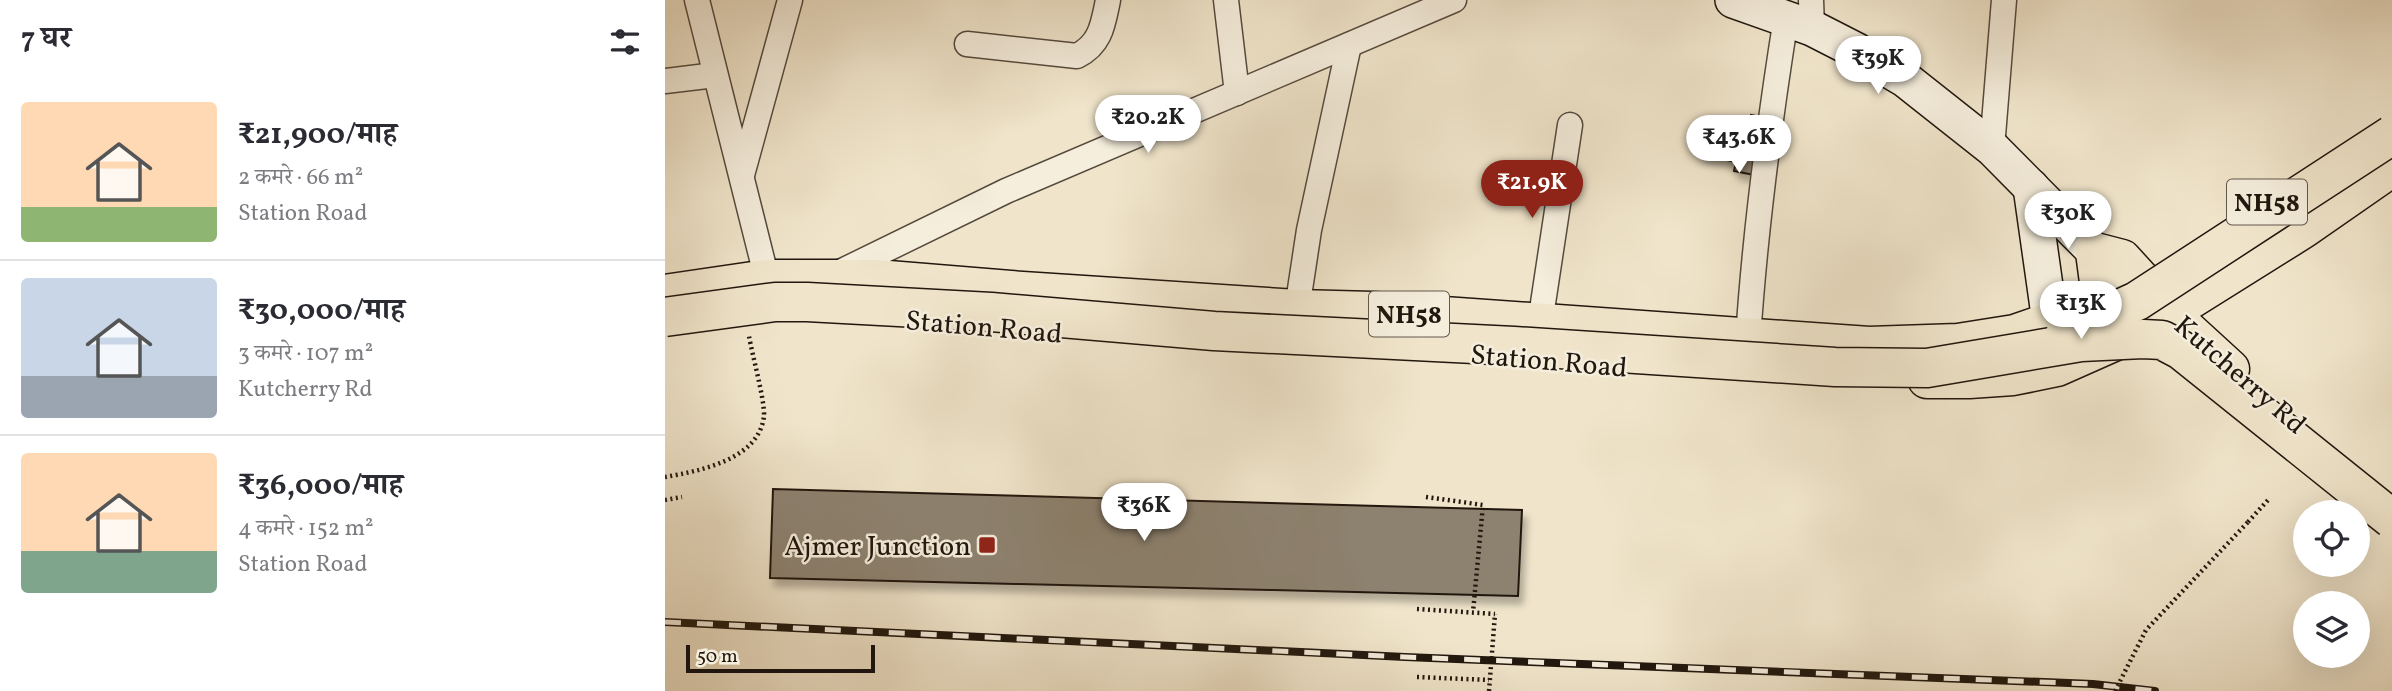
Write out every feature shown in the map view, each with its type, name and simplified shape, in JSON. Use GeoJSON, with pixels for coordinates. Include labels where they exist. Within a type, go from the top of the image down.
{"type":"FeatureCollection","features":[{"type":"Feature","properties":{"kind":"highway","name":"NH58"},"geometry":{"type":"LineString","coordinates":[[2129,290],[2392,122]]}},
{"type":"Feature","properties":{"kind":"highway"},"geometry":{"type":"LineString","coordinates":[[665,305],[775,290],[889,294],[1271,321],[1590,337],[1822,355],[1917,356],[2040,340],[2075,331],[2137,301],[2173,279],[2392,135]]}},
{"type":"Feature","properties":{"kind":"highway"},"geometry":{"type":"LineString","coordinates":[[2104,341],[2179,296],[2392,151]]}},
{"type":"Feature","properties":{"kind":"highway","name":"NH58"},"geometry":{"type":"LineString","coordinates":[[2158,321],[2303,229],[2392,167]]}},
{"type":"Feature","properties":{"kind":"highway"},"geometry":{"type":"LineString","coordinates":[[2095,252],[2099,282],[2129,290],[2158,321],[2193,376],[2392,540]]}},
{"type":"Feature","properties":{"kind":"highway","name":"Station Road"},"geometry":{"type":"LineString","coordinates":[[665,294],[767,279],[876,279],[1022,291],[1297,309],[1373,311],[1869,346],[1958,343],[2015,334],[2050,323],[2129,290]]}},
{"type":"Feature","properties":{"kind":"highway"},"geometry":{"type":"LineString","coordinates":[[665,317],[775,302],[807,302],[991,312],[1214,331],[1514,346],[1835,367],[1927,368],[2081,342],[2162,340],[2181,350],[2392,519]]}},
{"type":"Feature","properties":{"kind":"highway","name":"Station Road"},"geometry":{"type":"LineString","coordinates":[[665,329],[818,314],[854,314],[1068,334],[1227,345],[1411,349],[1672,370],[1793,376],[1969,379],[2013,376],[2057,367],[2158,321]]}},
{"type":"Feature","properties":{"kind":"highway","name":"Kutcherry Rd"},"geometry":{"type":"LineString","coordinates":[[2158,321],[2225,365],[2392,495]]}},
{"type":"Feature","properties":{"kind":"street"},"geometry":{"type":"LineString","coordinates":[[697,0],[767,279]]}},
{"type":"Feature","properties":{"kind":"street"},"geometry":{"type":"LineString","coordinates":[[741,178],[790,0]]}},
{"type":"Feature","properties":{"kind":"street"},"geometry":{"type":"LineString","coordinates":[[967,44],[1077,56],[1090,50],[1097,41],[1108,0]]}},
{"type":"Feature","properties":{"kind":"street"},"geometry":{"type":"LineString","coordinates":[[1227,0],[1237,93]]}},
{"type":"Feature","properties":{"kind":"street"},"geometry":{"type":"LineString","coordinates":[[826,278],[1006,191],[1454,0]]}},
{"type":"Feature","properties":{"kind":"street"},"geometry":{"type":"LineString","coordinates":[[1733,0],[1803,15],[1906,80],[1992,148],[2095,252]]}},
{"type":"Feature","properties":{"kind":"street"},"geometry":{"type":"LineString","coordinates":[[1992,148],[2004,0]]}},
{"type":"Feature","properties":{"kind":"street"},"geometry":{"type":"LineString","coordinates":[[1748,339],[1753,255],[1764,158],[1803,15]]}},
{"type":"Feature","properties":{"kind":"street"},"geometry":{"type":"LineString","coordinates":[[1297,309],[1309,230],[1349,45]]}},
{"type":"Feature","properties":{"kind":"street"},"geometry":{"type":"LineString","coordinates":[[665,81],[715,75]]}},
{"type":"Feature","properties":{"kind":"street"},"geometry":{"type":"LineString","coordinates":[[1540,323],[1570,125]]}},
{"type":"Feature","properties":{"kind":"street"},"geometry":{"type":"LineString","coordinates":[[2031,187],[2057,367]]}},
{"type":"Feature","properties":{"kind":"path"},"geometry":{"type":"LineString","coordinates":[[665,477],[709,469],[747,447],[759,430],[764,415],[745,320]]}},
{"type":"Feature","properties":{"kind":"path"},"geometry":{"type":"LineString","coordinates":[[665,500],[682,497]]}},
{"type":"Feature","properties":{"kind":"path"},"geometry":{"type":"LineString","coordinates":[[1426,497],[1483,505],[1473,612]]}},
{"type":"Feature","properties":{"kind":"path"},"geometry":{"type":"LineString","coordinates":[[2115,691],[2146,630],[2268,500]]}},
{"type":"Feature","properties":{"kind":"path"},"geometry":{"type":"LineString","coordinates":[[1417,609],[1495,614],[1489,691]]}},
{"type":"Feature","properties":{"kind":"path"},"geometry":{"type":"LineString","coordinates":[[1417,677],[1489,680]]}},
{"type":"Feature","properties":{"kind":"building"},"geometry":{"type":"Polygon","coordinates":[[[1751,115],[1766,118],[1754,175],[1734,171],[1736,162],[1699,154],[1703,133],[1734,139],[1738,122],[1749,124],[1751,115]]]}},
{"type":"Feature","properties":{"kind":"building"},"geometry":{"type":"Polygon","coordinates":[[[773,489],[1522,510],[1518,596],[770,578],[773,489]]]}},
{"type":"Feature","properties":{"kind":"railway"},"geometry":{"type":"LineString","coordinates":[[665,622],[1405,657],[2093,684],[2155,691]]}},
{"type":"Feature","properties":{"kind":"place","name":"Ajmer Junction"},"geometry":{"type":"Point","coordinates":[987,545]}}]}
